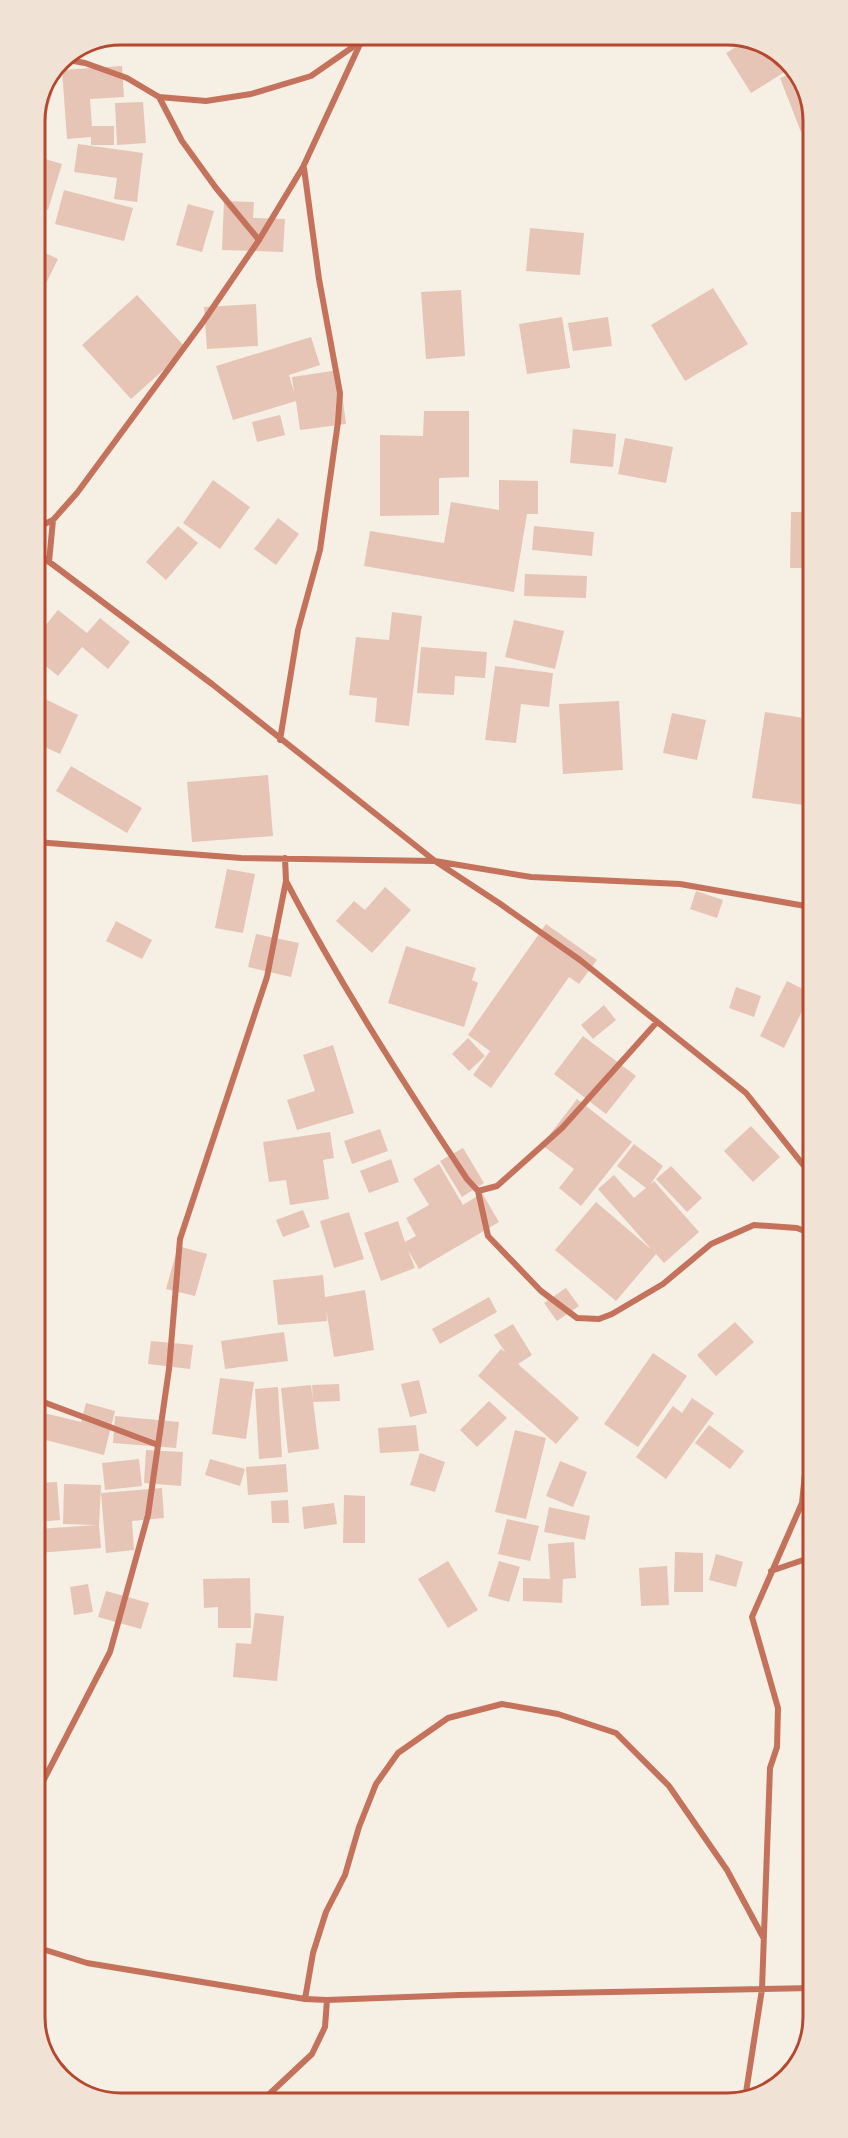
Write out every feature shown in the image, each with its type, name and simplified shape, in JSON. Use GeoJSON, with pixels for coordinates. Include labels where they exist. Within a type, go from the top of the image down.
{"type":"FeatureCollection","features":[{"type":"Feature","properties":{"kind":"street"},"geometry":{"type":"LineString","coordinates":[[75,61],[127,78],[159,97],[206,101],[251,94],[312,76],[357,45]]}},
{"type":"Feature","properties":{"kind":"street"},"geometry":{"type":"LineString","coordinates":[[45,524],[53,520],[76,493],[203,322],[259,240],[303,167],[360,45]]}},
{"type":"Feature","properties":{"kind":"street"},"geometry":{"type":"LineString","coordinates":[[159,97],[182,141],[216,188],[259,240]]}},
{"type":"Feature","properties":{"kind":"street"},"geometry":{"type":"LineString","coordinates":[[280,740],[298,630],[320,550],[340,393],[303,167]]}},
{"type":"Feature","properties":{"kind":"street"},"geometry":{"type":"LineString","coordinates":[[49,562],[53,520]]}},
{"type":"Feature","properties":{"kind":"street"},"geometry":{"type":"LineString","coordinates":[[45,559],[212,684],[435,861],[580,960],[746,1093],[803,1165]]}},
{"type":"Feature","properties":{"kind":"street"},"geometry":{"type":"LineString","coordinates":[[45,843],[241,858],[435,861],[531,877],[680,884],[803,906]]}},
{"type":"Feature","properties":{"kind":"street"},"geometry":{"type":"LineString","coordinates":[[45,1777],[110,1652],[148,1515],[169,1369],[180,1239],[267,977],[285,881],[285,858]]}},
{"type":"Feature","properties":{"kind":"street"},"geometry":{"type":"LineString","coordinates":[[285,881],[322,949],[355,1000],[386,1055],[467,1179],[478,1191],[488,1236],[541,1291],[577,1318],[599,1319],[612,1314],[663,1284],[711,1244],[754,1225],[803,1230]]}},
{"type":"Feature","properties":{"kind":"street"},"geometry":{"type":"LineString","coordinates":[[478,1191],[497,1186],[562,1128],[657,1022]]}},
{"type":"Feature","properties":{"kind":"street"},"geometry":{"type":"LineString","coordinates":[[45,1403],[158,1445]]}},
{"type":"Feature","properties":{"kind":"street"},"geometry":{"type":"LineString","coordinates":[[746,2090],[762,1989],[770,1768],[777,1746],[778,1708],[752,1617],[802,1503],[803,1493]]}},
{"type":"Feature","properties":{"kind":"street"},"geometry":{"type":"LineString","coordinates":[[771,1571],[803,1560]]}},
{"type":"Feature","properties":{"kind":"street"},"geometry":{"type":"LineString","coordinates":[[305,1999],[319,1933],[326,1912],[345,1875],[359,1827],[376,1784],[398,1754],[448,1718],[502,1704],[558,1714],[616,1733],[669,1786],[727,1870],[764,1937]]}},
{"type":"Feature","properties":{"kind":"street"},"geometry":{"type":"LineString","coordinates":[[45,1950],[87,1963],[305,1999],[803,1988]]}},
{"type":"Feature","properties":{"kind":"street"},"geometry":{"type":"LineString","coordinates":[[269,2093],[312,2054],[325,2027],[327,2000]]}},
{"type":"Feature","properties":{"kind":"building"},"geometry":{"type":"Polygon","coordinates":[[[738,46],[752,49],[765,55],[785,72],[751,93],[726,53],[738,46]]]}},
{"type":"Feature","properties":{"kind":"building"},"geometry":{"type":"Polygon","coordinates":[[[122,66],[124,97],[90,99],[92,126],[114,126],[114,145],[91,145],[91,137],[67,139],[62,74],[66,70],[122,66]]]}},
{"type":"Feature","properties":{"kind":"building"},"geometry":{"type":"Polygon","coordinates":[[[787,75],[799,96],[803,121],[801,132],[780,78],[787,75]]]}},
{"type":"Feature","properties":{"kind":"building"},"geometry":{"type":"Polygon","coordinates":[[[53,91],[45,117],[48,101],[53,91]]]}},
{"type":"Feature","properties":{"kind":"building"},"geometry":{"type":"Polygon","coordinates":[[[143,102],[146,143],[117,145],[115,103],[143,102]]]}},
{"type":"Feature","properties":{"kind":"building"},"geometry":{"type":"Polygon","coordinates":[[[78,144],[143,153],[137,202],[114,199],[117,178],[74,172],[78,144]]]}},
{"type":"Feature","properties":{"kind":"building"},"geometry":{"type":"Polygon","coordinates":[[[45,159],[62,164],[48,210],[45,209],[45,159]]]}},
{"type":"Feature","properties":{"kind":"building"},"geometry":{"type":"Polygon","coordinates":[[[64,190],[133,208],[124,241],[55,224],[64,190]]]}},
{"type":"Feature","properties":{"kind":"building"},"geometry":{"type":"Polygon","coordinates":[[[224,201],[254,202],[253,218],[285,219],[283,252],[222,250],[224,201]]]}},
{"type":"Feature","properties":{"kind":"building"},"geometry":{"type":"Polygon","coordinates":[[[188,204],[214,211],[202,252],[176,245],[188,204]]]}},
{"type":"Feature","properties":{"kind":"building"},"geometry":{"type":"Polygon","coordinates":[[[530,228],[584,233],[580,275],[526,271],[530,228]]]}},
{"type":"Feature","properties":{"kind":"building"},"geometry":{"type":"Polygon","coordinates":[[[45,253],[58,259],[45,286],[45,253]]]}},
{"type":"Feature","properties":{"kind":"building"},"geometry":{"type":"Polygon","coordinates":[[[713,288],[748,344],[685,381],[651,325],[713,288]]]}},
{"type":"Feature","properties":{"kind":"building"},"geometry":{"type":"Polygon","coordinates":[[[461,290],[465,356],[426,359],[421,292],[461,290]]]}},
{"type":"Feature","properties":{"kind":"building"},"geometry":{"type":"Polygon","coordinates":[[[137,295],[187,349],[131,399],[82,345],[137,295]]]}},
{"type":"Feature","properties":{"kind":"building"},"geometry":{"type":"Polygon","coordinates":[[[256,304],[258,346],[207,349],[204,307],[256,304]]]}},
{"type":"Feature","properties":{"kind":"building"},"geometry":{"type":"Polygon","coordinates":[[[562,317],[570,368],[527,374],[519,324],[562,317]]]}},
{"type":"Feature","properties":{"kind":"building"},"geometry":{"type":"Polygon","coordinates":[[[608,317],[612,346],[573,351],[568,323],[608,317]]]}},
{"type":"Feature","properties":{"kind":"building"},"geometry":{"type":"Polygon","coordinates":[[[311,337],[320,365],[289,375],[294,392],[292,377],[339,370],[346,424],[300,430],[296,401],[233,420],[216,366],[311,337]]]}},
{"type":"Feature","properties":{"kind":"building"},"geometry":{"type":"Polygon","coordinates":[[[424,411],[469,411],[469,477],[439,478],[439,515],[380,516],[380,435],[423,436],[424,411]]]}},
{"type":"Feature","properties":{"kind":"building"},"geometry":{"type":"Polygon","coordinates":[[[280,415],[285,435],[257,442],[252,422],[280,415]]]}},
{"type":"Feature","properties":{"kind":"building"},"geometry":{"type":"Polygon","coordinates":[[[573,429],[616,434],[613,467],[570,463],[573,429]]]}},
{"type":"Feature","properties":{"kind":"building"},"geometry":{"type":"Polygon","coordinates":[[[625,438],[673,447],[666,483],[618,474],[625,438]]]}},
{"type":"Feature","properties":{"kind":"building"},"geometry":{"type":"Polygon","coordinates":[[[213,480],[250,507],[220,549],[183,523],[213,480]]]}},
{"type":"Feature","properties":{"kind":"building"},"geometry":{"type":"Polygon","coordinates":[[[499,480],[538,481],[538,514],[527,514],[514,592],[364,566],[370,531],[444,543],[451,502],[499,510],[499,480]]]}},
{"type":"Feature","properties":{"kind":"building"},"geometry":{"type":"Polygon","coordinates":[[[791,512],[803,512],[803,568],[790,568],[791,512]]]}},
{"type":"Feature","properties":{"kind":"building"},"geometry":{"type":"Polygon","coordinates":[[[278,518],[299,534],[276,565],[254,549],[278,518]]]}},
{"type":"Feature","properties":{"kind":"building"},"geometry":{"type":"Polygon","coordinates":[[[178,526],[198,543],[166,580],[146,562],[178,526]]]}},
{"type":"Feature","properties":{"kind":"building"},"geometry":{"type":"Polygon","coordinates":[[[534,526],[594,532],[592,556],[532,550],[534,526]]]}},
{"type":"Feature","properties":{"kind":"building"},"geometry":{"type":"Polygon","coordinates":[[[525,574],[587,576],[586,598],[524,596],[525,574]]]}},
{"type":"Feature","properties":{"kind":"building"},"geometry":{"type":"Polygon","coordinates":[[[58,610],[87,633],[100,618],[130,642],[108,669],[82,647],[58,676],[45,665],[45,626],[58,610]]]}},
{"type":"Feature","properties":{"kind":"building"},"geometry":{"type":"Polygon","coordinates":[[[392,612],[422,616],[409,726],[375,722],[377,698],[349,695],[356,637],[389,640],[392,612]]]}},
{"type":"Feature","properties":{"kind":"building"},"geometry":{"type":"Polygon","coordinates":[[[514,620],[564,631],[555,669],[505,657],[514,620]]]}},
{"type":"Feature","properties":{"kind":"building"},"geometry":{"type":"Polygon","coordinates":[[[421,647],[487,652],[485,678],[455,676],[454,695],[417,693],[421,647]]]}},
{"type":"Feature","properties":{"kind":"building"},"geometry":{"type":"Polygon","coordinates":[[[495,666],[553,673],[549,707],[521,704],[516,743],[485,740],[495,666]]]}},
{"type":"Feature","properties":{"kind":"building"},"geometry":{"type":"Polygon","coordinates":[[[45,699],[78,715],[60,754],[45,747],[45,699]]]}},
{"type":"Feature","properties":{"kind":"building"},"geometry":{"type":"Polygon","coordinates":[[[619,701],[623,770],[563,774],[559,704],[619,701]]]}},
{"type":"Feature","properties":{"kind":"building"},"geometry":{"type":"Polygon","coordinates":[[[765,712],[803,718],[803,805],[752,798],[765,712]]]}},
{"type":"Feature","properties":{"kind":"building"},"geometry":{"type":"Polygon","coordinates":[[[672,713],[706,720],[697,760],[663,753],[672,713]]]}},
{"type":"Feature","properties":{"kind":"building"},"geometry":{"type":"Polygon","coordinates":[[[71,766],[142,808],[127,833],[56,791],[71,766]]]}},
{"type":"Feature","properties":{"kind":"building"},"geometry":{"type":"Polygon","coordinates":[[[268,775],[273,836],[192,842],[187,782],[268,775]]]}},
{"type":"Feature","properties":{"kind":"building"},"geometry":{"type":"Polygon","coordinates":[[[227,869],[255,874],[243,933],[215,928],[227,869]]]}},
{"type":"Feature","properties":{"kind":"building"},"geometry":{"type":"Polygon","coordinates":[[[385,887],[411,910],[372,953],[336,921],[354,901],[365,910],[385,887]]]}},
{"type":"Feature","properties":{"kind":"building"},"geometry":{"type":"Polygon","coordinates":[[[696,891],[723,900],[717,918],[690,909],[696,891]]]}},
{"type":"Feature","properties":{"kind":"building"},"geometry":{"type":"Polygon","coordinates":[[[116,921],[152,940],[142,959],[106,941],[116,921]]]}},
{"type":"Feature","properties":{"kind":"building"},"geometry":{"type":"Polygon","coordinates":[[[546,924],[597,960],[579,984],[569,977],[491,1088],[473,1075],[490,1051],[468,1035],[546,924]]]}},
{"type":"Feature","properties":{"kind":"building"},"geometry":{"type":"Polygon","coordinates":[[[256,934],[299,943],[291,977],[248,967],[256,934]]]}},
{"type":"Feature","properties":{"kind":"building"},"geometry":{"type":"Polygon","coordinates":[[[406,946],[476,968],[472,980],[478,983],[464,1027],[388,1003],[406,946]]]}},
{"type":"Feature","properties":{"kind":"building"},"geometry":{"type":"Polygon","coordinates":[[[787,981],[803,989],[803,1009],[784,1048],[760,1036],[787,981]]]}},
{"type":"Feature","properties":{"kind":"building"},"geometry":{"type":"Polygon","coordinates":[[[736,987],[761,996],[754,1017],[729,1008],[736,987]]]}},
{"type":"Feature","properties":{"kind":"building"},"geometry":{"type":"Polygon","coordinates":[[[604,1005],[616,1020],[593,1039],[581,1025],[604,1005]]]}},
{"type":"Feature","properties":{"kind":"building"},"geometry":{"type":"Polygon","coordinates":[[[583,1036],[636,1076],[606,1114],[554,1074],[583,1036]]]}},
{"type":"Feature","properties":{"kind":"building"},"geometry":{"type":"Polygon","coordinates":[[[468,1038],[485,1056],[469,1071],[452,1054],[468,1038]]]}},
{"type":"Feature","properties":{"kind":"building"},"geometry":{"type":"Polygon","coordinates":[[[333,1045],[354,1113],[297,1130],[287,1100],[315,1091],[303,1055],[333,1045]]]}},
{"type":"Feature","properties":{"kind":"building"},"geometry":{"type":"Polygon","coordinates":[[[577,1099],[632,1142],[581,1206],[559,1188],[574,1169],[542,1145],[577,1099]]]}},
{"type":"Feature","properties":{"kind":"building"},"geometry":{"type":"Polygon","coordinates":[[[751,1126],[780,1157],[753,1182],[724,1151],[751,1126]]]}},
{"type":"Feature","properties":{"kind":"building"},"geometry":{"type":"Polygon","coordinates":[[[380,1129],[388,1151],[352,1164],[344,1141],[380,1129]]]}},
{"type":"Feature","properties":{"kind":"building"},"geometry":{"type":"Polygon","coordinates":[[[330,1132],[334,1158],[323,1160],[329,1199],[290,1205],[286,1180],[269,1182],[263,1142],[330,1132]]]}},
{"type":"Feature","properties":{"kind":"building"},"geometry":{"type":"Polygon","coordinates":[[[634,1144],[663,1166],[650,1185],[654,1181],[699,1232],[664,1263],[656,1254],[616,1301],[555,1250],[596,1202],[652,1250],[598,1189],[614,1175],[634,1198],[646,1188],[617,1166],[634,1144]]]}},
{"type":"Feature","properties":{"kind":"building"},"geometry":{"type":"Polygon","coordinates":[[[463,1148],[484,1183],[462,1197],[440,1161],[463,1148]]]}},
{"type":"Feature","properties":{"kind":"building"},"geometry":{"type":"Polygon","coordinates":[[[391,1159],[399,1182],[369,1193],[360,1171],[391,1159]]]}},
{"type":"Feature","properties":{"kind":"building"},"geometry":{"type":"Polygon","coordinates":[[[439,1164],[463,1205],[482,1193],[499,1222],[419,1269],[408,1250],[415,1268],[381,1281],[364,1233],[398,1221],[405,1242],[416,1236],[406,1218],[429,1205],[413,1179],[439,1164]]]}},
{"type":"Feature","properties":{"kind":"building"},"geometry":{"type":"Polygon","coordinates":[[[671,1166],[702,1198],[687,1212],[656,1179],[671,1166]]]}},
{"type":"Feature","properties":{"kind":"building"},"geometry":{"type":"Polygon","coordinates":[[[303,1210],[310,1227],[283,1237],[276,1220],[303,1210]]]}},
{"type":"Feature","properties":{"kind":"building"},"geometry":{"type":"Polygon","coordinates":[[[349,1212],[364,1259],[334,1268],[320,1221],[349,1212]]]}},
{"type":"Feature","properties":{"kind":"building"},"geometry":{"type":"Polygon","coordinates":[[[178,1246],[207,1254],[195,1296],[166,1289],[178,1246]]]}},
{"type":"Feature","properties":{"kind":"building"},"geometry":{"type":"Polygon","coordinates":[[[323,1275],[325,1297],[365,1290],[374,1350],[334,1357],[326,1309],[327,1321],[278,1325],[273,1280],[323,1275]]]}},
{"type":"Feature","properties":{"kind":"building"},"geometry":{"type":"Polygon","coordinates":[[[566,1288],[579,1306],[557,1321],[544,1303],[566,1288]]]}},
{"type":"Feature","properties":{"kind":"building"},"geometry":{"type":"Polygon","coordinates":[[[489,1297],[497,1312],[440,1344],[432,1329],[489,1297]]]}},
{"type":"Feature","properties":{"kind":"building"},"geometry":{"type":"Polygon","coordinates":[[[735,1322],[754,1342],[716,1376],[697,1355],[735,1322]]]}},
{"type":"Feature","properties":{"kind":"building"},"geometry":{"type":"Polygon","coordinates":[[[513,1324],[532,1355],[518,1364],[579,1418],[556,1444],[478,1376],[501,1349],[505,1352],[494,1335],[513,1324]]]}},
{"type":"Feature","properties":{"kind":"building"},"geometry":{"type":"Polygon","coordinates":[[[284,1332],[288,1361],[225,1369],[221,1341],[284,1332]]]}},
{"type":"Feature","properties":{"kind":"building"},"geometry":{"type":"Polygon","coordinates":[[[151,1341],[193,1345],[190,1369],[148,1364],[151,1341]]]}},
{"type":"Feature","properties":{"kind":"building"},"geometry":{"type":"Polygon","coordinates":[[[653,1353],[687,1376],[638,1447],[604,1424],[653,1353]]]}},
{"type":"Feature","properties":{"kind":"building"},"geometry":{"type":"Polygon","coordinates":[[[220,1378],[254,1382],[246,1439],[212,1434],[220,1378]]]}},
{"type":"Feature","properties":{"kind":"building"},"geometry":{"type":"Polygon","coordinates":[[[419,1380],[427,1413],[410,1417],[401,1384],[419,1380]]]}},
{"type":"Feature","properties":{"kind":"building"},"geometry":{"type":"Polygon","coordinates":[[[339,1384],[340,1401],[313,1402],[312,1385],[339,1384]]]}},
{"type":"Feature","properties":{"kind":"building"},"geometry":{"type":"Polygon","coordinates":[[[311,1385],[319,1449],[288,1453],[281,1388],[311,1385]]]}},
{"type":"Feature","properties":{"kind":"building"},"geometry":{"type":"Polygon","coordinates":[[[278,1387],[282,1457],[259,1459],[255,1389],[278,1387]]]}},
{"type":"Feature","properties":{"kind":"building"},"geometry":{"type":"Polygon","coordinates":[[[692,1398],[714,1413],[666,1479],[636,1457],[673,1406],[682,1413],[692,1398]]]}},
{"type":"Feature","properties":{"kind":"building"},"geometry":{"type":"Polygon","coordinates":[[[489,1401],[507,1418],[477,1447],[460,1430],[489,1401]]]}},
{"type":"Feature","properties":{"kind":"building"},"geometry":{"type":"Polygon","coordinates":[[[86,1403],[115,1411],[104,1455],[45,1440],[45,1413],[81,1422],[86,1403]]]}},
{"type":"Feature","properties":{"kind":"building"},"geometry":{"type":"Polygon","coordinates":[[[115,1416],[179,1422],[176,1448],[113,1443],[115,1416]]]}},
{"type":"Feature","properties":{"kind":"building"},"geometry":{"type":"Polygon","coordinates":[[[416,1425],[419,1451],[380,1453],[378,1428],[416,1425]]]}},
{"type":"Feature","properties":{"kind":"building"},"geometry":{"type":"Polygon","coordinates":[[[709,1425],[744,1451],[730,1469],[695,1443],[709,1425]]]}},
{"type":"Feature","properties":{"kind":"building"},"geometry":{"type":"Polygon","coordinates":[[[515,1430],[546,1438],[526,1519],[495,1512],[515,1430]]]}},
{"type":"Feature","properties":{"kind":"building"},"geometry":{"type":"Polygon","coordinates":[[[146,1450],[183,1452],[181,1486],[144,1483],[146,1450]]]}},
{"type":"Feature","properties":{"kind":"building"},"geometry":{"type":"Polygon","coordinates":[[[420,1453],[445,1462],[435,1492],[410,1485],[420,1453]]]}},
{"type":"Feature","properties":{"kind":"building"},"geometry":{"type":"Polygon","coordinates":[[[139,1459],[142,1486],[105,1490],[102,1463],[139,1459]]]}},
{"type":"Feature","properties":{"kind":"building"},"geometry":{"type":"Polygon","coordinates":[[[210,1459],[245,1469],[240,1486],[205,1475],[210,1459]]]}},
{"type":"Feature","properties":{"kind":"building"},"geometry":{"type":"Polygon","coordinates":[[[560,1461],[587,1472],[573,1507],[546,1496],[560,1461]]]}},
{"type":"Feature","properties":{"kind":"building"},"geometry":{"type":"Polygon","coordinates":[[[286,1464],[288,1492],[248,1495],[246,1467],[286,1464]]]}},
{"type":"Feature","properties":{"kind":"building"},"geometry":{"type":"Polygon","coordinates":[[[57,1482],[60,1520],[45,1521],[45,1483],[57,1482]]]}},
{"type":"Feature","properties":{"kind":"building"},"geometry":{"type":"Polygon","coordinates":[[[64,1484],[101,1485],[99,1525],[101,1548],[45,1552],[45,1529],[96,1525],[63,1524],[64,1484]]]}},
{"type":"Feature","properties":{"kind":"building"},"geometry":{"type":"Polygon","coordinates":[[[162,1488],[164,1518],[132,1521],[134,1550],[106,1553],[101,1493],[162,1488]]]}},
{"type":"Feature","properties":{"kind":"building"},"geometry":{"type":"Polygon","coordinates":[[[344,1495],[365,1496],[365,1543],[343,1543],[344,1495]]]}},
{"type":"Feature","properties":{"kind":"building"},"geometry":{"type":"Polygon","coordinates":[[[288,1500],[289,1523],[272,1523],[271,1501],[288,1500]]]}},
{"type":"Feature","properties":{"kind":"building"},"geometry":{"type":"Polygon","coordinates":[[[334,1503],[337,1524],[304,1529],[302,1507],[334,1503]]]}},
{"type":"Feature","properties":{"kind":"building"},"geometry":{"type":"Polygon","coordinates":[[[549,1507],[590,1516],[585,1540],[544,1532],[549,1507]]]}},
{"type":"Feature","properties":{"kind":"building"},"geometry":{"type":"Polygon","coordinates":[[[507,1519],[539,1526],[530,1561],[498,1554],[507,1519]]]}},
{"type":"Feature","properties":{"kind":"building"},"geometry":{"type":"Polygon","coordinates":[[[574,1542],[576,1578],[563,1579],[562,1603],[523,1601],[523,1578],[550,1579],[548,1544],[574,1542]]]}},
{"type":"Feature","properties":{"kind":"building"},"geometry":{"type":"Polygon","coordinates":[[[675,1552],[703,1553],[703,1592],[674,1592],[675,1552]]]}},
{"type":"Feature","properties":{"kind":"building"},"geometry":{"type":"Polygon","coordinates":[[[716,1554],[743,1562],[736,1587],[709,1580],[716,1554]]]}},
{"type":"Feature","properties":{"kind":"building"},"geometry":{"type":"Polygon","coordinates":[[[448,1561],[478,1610],[448,1628],[418,1579],[448,1561]]]}},
{"type":"Feature","properties":{"kind":"building"},"geometry":{"type":"Polygon","coordinates":[[[499,1561],[520,1567],[509,1602],[488,1596],[499,1561]]]}},
{"type":"Feature","properties":{"kind":"building"},"geometry":{"type":"Polygon","coordinates":[[[667,1566],[669,1605],[641,1606],[639,1568],[667,1566]]]}},
{"type":"Feature","properties":{"kind":"building"},"geometry":{"type":"Polygon","coordinates":[[[250,1578],[251,1628],[218,1628],[218,1607],[204,1608],[203,1579],[250,1578]]]}},
{"type":"Feature","properties":{"kind":"building"},"geometry":{"type":"Polygon","coordinates":[[[88,1584],[93,1612],[74,1615],[70,1587],[88,1584]]]}},
{"type":"Feature","properties":{"kind":"building"},"geometry":{"type":"Polygon","coordinates":[[[106,1591],[149,1603],[141,1629],[98,1617],[106,1591]]]}},
{"type":"Feature","properties":{"kind":"building"},"geometry":{"type":"Polygon","coordinates":[[[255,1613],[284,1616],[277,1681],[233,1677],[236,1643],[251,1644],[255,1613]]]}}]}
